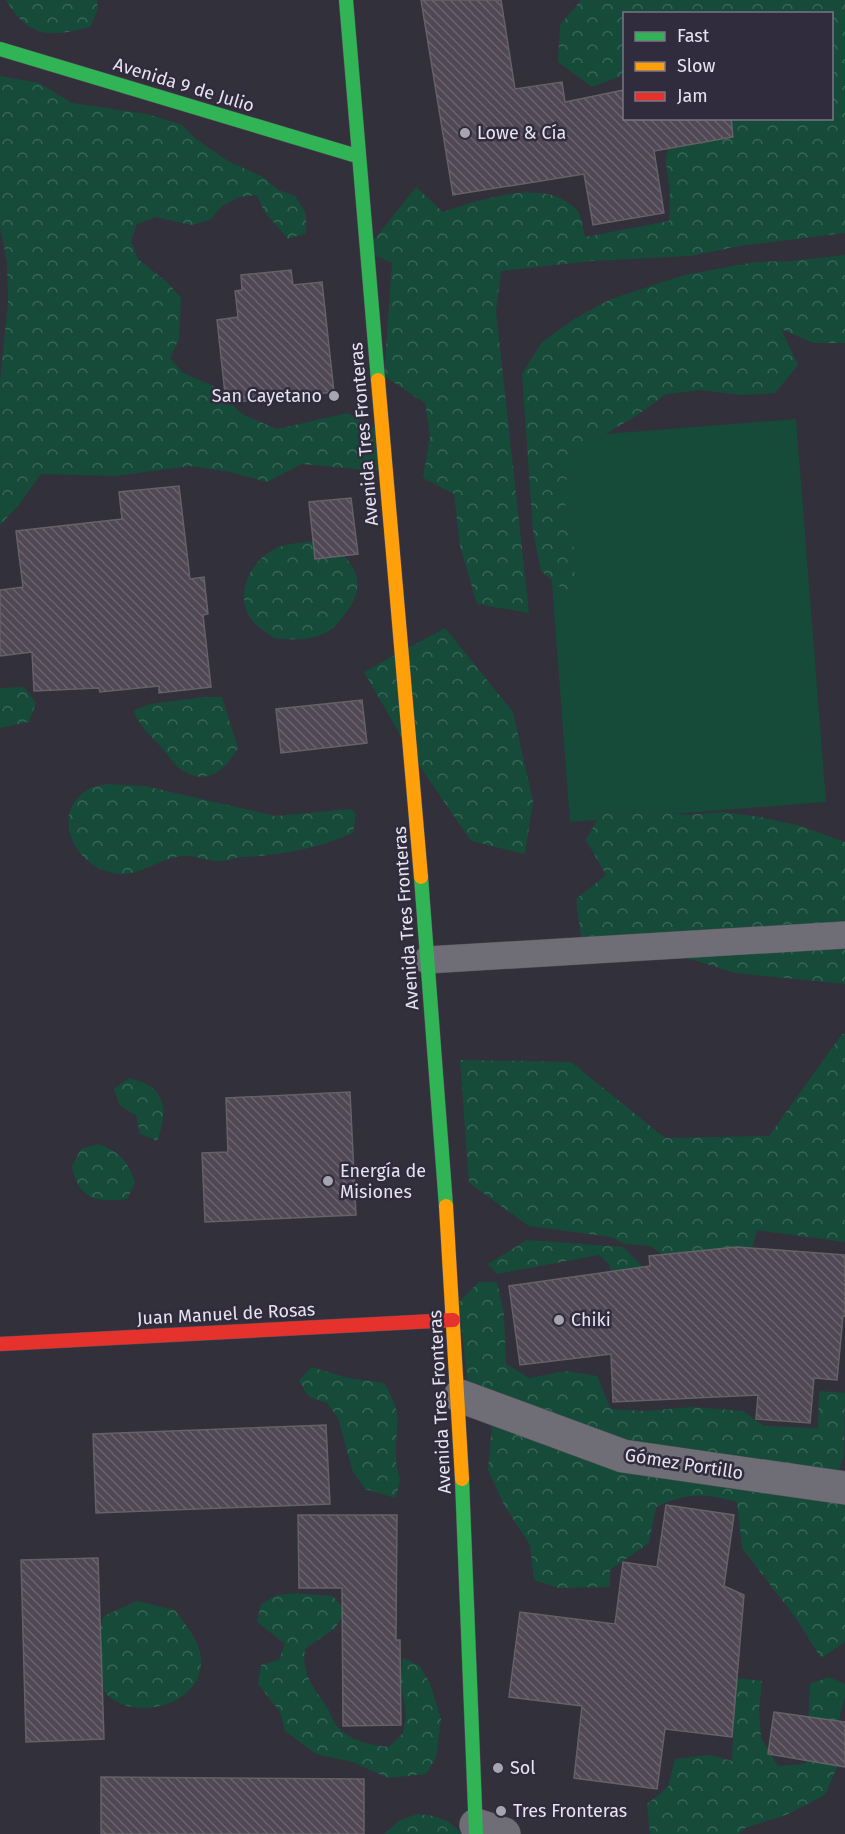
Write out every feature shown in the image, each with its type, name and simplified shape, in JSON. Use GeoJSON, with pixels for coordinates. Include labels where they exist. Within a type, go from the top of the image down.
{"type":"FeatureCollection","features":[{"type":"Feature","properties":{"kind":"main road","name":"Avenida Tres Fronteras"},"geometry":{"type":"LineString","coordinates":[[346,0],[357,156],[411,755],[427,960],[460,1396],[485,1831]]}},
{"type":"Feature","properties":{"kind":"main road","name":"Avenida 9 de Julio"},"geometry":{"type":"LineString","coordinates":[[0,49],[357,156]]}},
{"type":"Feature","properties":{"kind":"main road","name":"Juan Manuel de Rosas"},"geometry":{"type":"LineString","coordinates":[[0,1344],[453,1320]]}},
{"type":"Feature","properties":{"kind":"street","name":"Gómez Portillo"},"geometry":{"type":"LineString","coordinates":[[460,1396],[623,1456],[845,1488]]}},
{"type":"Feature","properties":{"kind":"lane"},"geometry":{"type":"LineString","coordinates":[[427,960],[845,935]]}},
{"type":"Feature","properties":{"kind":"green space"},"geometry":{"type":"Polygon","coordinates":[[[6,0],[97,0],[98,9],[90,27],[52,33],[42,32],[23,22],[6,0]]]}},
{"type":"Feature","properties":{"kind":"green space"},"geometry":{"type":"Polygon","coordinates":[[[581,0],[845,0],[845,233],[740,246],[690,256],[592,261],[501,271],[496,311],[529,613],[477,604],[460,546],[454,494],[423,478],[430,436],[425,403],[384,376],[392,263],[365,251],[416,187],[443,212],[493,197],[530,193],[548,194],[564,200],[577,210],[585,237],[669,221],[670,192],[666,161],[673,120],[833,120],[833,12],[623,12],[623,75],[592,87],[558,62],[560,25],[581,0]]]}},
{"type":"Feature","properties":{"kind":"green space"},"geometry":{"type":"Polygon","coordinates":[[[0,76],[39,83],[72,103],[147,114],[182,125],[196,139],[228,161],[263,177],[278,190],[295,196],[306,213],[306,233],[288,239],[264,211],[257,195],[239,197],[222,206],[210,220],[191,225],[155,217],[137,224],[131,241],[138,259],[168,283],[181,298],[179,339],[170,358],[182,372],[215,387],[242,414],[277,429],[348,413],[381,431],[378,471],[302,464],[267,482],[230,472],[190,466],[115,476],[41,474],[18,506],[0,525],[0,381],[8,302],[7,262],[0,227],[0,76]]]}},
{"type":"Feature","properties":{"kind":"green space"},"geometry":{"type":"Polygon","coordinates":[[[845,255],[845,343],[813,343],[781,329],[798,365],[775,393],[740,395],[701,390],[666,394],[636,416],[573,453],[565,486],[566,524],[577,557],[571,596],[541,571],[533,531],[522,374],[542,342],[574,319],[611,299],[684,275],[755,262],[792,261],[845,255]]]}},
{"type":"Feature","properties":{"kind":"green space"},"geometry":{"type":"Polygon","coordinates":[[[796,419],[826,802],[570,822],[541,439],[796,419]]]}},
{"type":"Feature","properties":{"kind":"green space"},"geometry":{"type":"Polygon","coordinates":[[[327,541],[344,556],[355,571],[357,589],[348,610],[332,629],[316,637],[274,638],[254,622],[245,607],[245,588],[251,571],[263,557],[277,548],[298,543],[327,541]]]}},
{"type":"Feature","properties":{"kind":"green space"},"geometry":{"type":"Polygon","coordinates":[[[445,628],[513,712],[533,801],[525,854],[471,841],[412,755],[364,672],[445,628]]]}},
{"type":"Feature","properties":{"kind":"green space"},"geometry":{"type":"Polygon","coordinates":[[[24,687],[36,703],[29,722],[0,728],[0,688],[24,687]]]}},
{"type":"Feature","properties":{"kind":"green space"},"geometry":{"type":"Polygon","coordinates":[[[222,697],[238,748],[220,770],[206,777],[197,777],[176,766],[142,726],[133,711],[150,704],[222,697]]]}},
{"type":"Feature","properties":{"kind":"green space"},"geometry":{"type":"Polygon","coordinates":[[[108,784],[145,786],[276,816],[351,809],[356,814],[353,833],[313,847],[284,853],[224,861],[183,856],[165,860],[140,871],[113,873],[86,860],[77,849],[68,823],[71,810],[78,798],[90,788],[108,784]]]}},
{"type":"Feature","properties":{"kind":"green space"},"geometry":{"type":"Polygon","coordinates":[[[606,804],[685,815],[723,812],[760,817],[797,825],[845,842],[845,984],[735,973],[697,961],[581,937],[576,899],[606,875],[586,840],[606,804]]]}},
{"type":"Feature","properties":{"kind":"green space"},"geometry":{"type":"Polygon","coordinates":[[[842,1034],[845,1034],[845,1242],[757,1230],[741,1288],[671,1260],[650,1246],[625,1244],[611,1237],[529,1226],[469,1183],[460,1060],[571,1062],[665,1138],[769,1136],[842,1034]]]}},
{"type":"Feature","properties":{"kind":"green space"},"geometry":{"type":"Polygon","coordinates":[[[129,1078],[150,1087],[161,1100],[163,1118],[157,1141],[140,1134],[136,1115],[120,1106],[114,1089],[129,1078]]]}},
{"type":"Feature","properties":{"kind":"green space"},"geometry":{"type":"Polygon","coordinates":[[[98,1144],[118,1154],[126,1163],[135,1183],[127,1199],[98,1199],[84,1192],[79,1186],[72,1166],[81,1149],[98,1144]]]}},
{"type":"Feature","properties":{"kind":"green space"},"geometry":{"type":"Polygon","coordinates":[[[527,1240],[623,1247],[641,1265],[641,1297],[615,1297],[610,1265],[599,1255],[497,1274],[488,1264],[527,1240]]]}},
{"type":"Feature","properties":{"kind":"green space"},"geometry":{"type":"Polygon","coordinates":[[[479,1282],[497,1282],[504,1314],[506,1364],[529,1378],[566,1371],[597,1376],[611,1409],[645,1411],[692,1407],[743,1411],[764,1426],[818,1428],[819,1391],[845,1393],[844,1455],[837,1476],[630,1447],[514,1406],[467,1380],[459,1302],[479,1282]]]}},
{"type":"Feature","properties":{"kind":"green space"},"geometry":{"type":"Polygon","coordinates":[[[311,1367],[348,1378],[384,1383],[395,1404],[398,1420],[396,1464],[400,1479],[395,1498],[365,1489],[353,1472],[338,1418],[327,1403],[309,1397],[299,1381],[311,1367]]]}},
{"type":"Feature","properties":{"kind":"green space"},"geometry":{"type":"Polygon","coordinates":[[[492,1424],[522,1428],[542,1445],[582,1455],[845,1496],[845,1642],[821,1658],[795,1617],[742,1548],[737,1502],[715,1497],[687,1496],[656,1507],[649,1543],[610,1570],[610,1587],[558,1588],[534,1580],[530,1545],[504,1505],[488,1470],[492,1424]]]}},
{"type":"Feature","properties":{"kind":"green space"},"geometry":{"type":"Polygon","coordinates":[[[296,1593],[333,1596],[345,1611],[335,1628],[305,1649],[304,1658],[307,1674],[336,1724],[354,1739],[389,1747],[403,1733],[406,1716],[400,1676],[403,1658],[420,1666],[430,1683],[441,1719],[436,1758],[426,1774],[388,1778],[353,1762],[316,1754],[285,1731],[280,1712],[258,1684],[261,1665],[279,1660],[285,1644],[257,1622],[261,1604],[277,1595],[296,1593]]]}},
{"type":"Feature","properties":{"kind":"green space"},"geometry":{"type":"Polygon","coordinates":[[[137,1601],[175,1610],[195,1639],[200,1651],[198,1677],[188,1692],[172,1702],[153,1707],[134,1707],[116,1701],[103,1689],[96,1671],[96,1650],[104,1616],[137,1601]]]}},
{"type":"Feature","properties":{"kind":"green space"},"geometry":{"type":"Polygon","coordinates":[[[829,1677],[845,1684],[845,1696],[837,1727],[840,1760],[825,1795],[786,1815],[745,1828],[739,1834],[650,1834],[647,1804],[668,1787],[675,1759],[710,1755],[732,1761],[736,1678],[762,1681],[759,1710],[761,1738],[778,1766],[806,1764],[810,1684],[829,1677]]]}},
{"type":"Feature","properties":{"kind":"green space"},"geometry":{"type":"Polygon","coordinates":[[[418,1814],[442,1819],[462,1834],[384,1834],[400,1820],[418,1814]]]}},
{"type":"Feature","properties":{"kind":"building"},"geometry":{"type":"Polygon","coordinates":[[[421,0],[501,0],[515,89],[562,82],[565,102],[623,90],[623,120],[731,120],[733,137],[654,151],[664,213],[593,225],[584,174],[453,195],[421,0]]]}},
{"type":"Feature","properties":{"kind":"building"},"geometry":{"type":"Polygon","coordinates":[[[291,270],[293,285],[322,282],[334,392],[226,403],[217,320],[238,317],[235,291],[242,290],[241,275],[291,270]]]}},
{"type":"Feature","properties":{"kind":"building"},"geometry":{"type":"Polygon","coordinates":[[[179,486],[190,579],[204,577],[208,614],[203,615],[211,687],[159,693],[159,686],[100,692],[99,688],[34,691],[32,652],[0,656],[0,590],[23,587],[16,531],[122,519],[119,492],[179,486]]]}},
{"type":"Feature","properties":{"kind":"building"},"geometry":{"type":"Polygon","coordinates":[[[351,498],[358,554],[315,559],[309,502],[351,498]]]}},
{"type":"Feature","properties":{"kind":"building"},"geometry":{"type":"Polygon","coordinates":[[[362,700],[367,743],[281,753],[276,709],[362,700]]]}},
{"type":"Feature","properties":{"kind":"building"},"geometry":{"type":"Polygon","coordinates":[[[350,1092],[356,1215],[205,1222],[202,1153],[228,1152],[226,1098],[350,1092]]]}},
{"type":"Feature","properties":{"kind":"building"},"geometry":{"type":"Polygon","coordinates":[[[737,1247],[845,1255],[845,1316],[843,1316],[837,1380],[814,1378],[810,1423],[756,1419],[758,1395],[613,1402],[611,1354],[520,1365],[509,1286],[650,1266],[649,1256],[737,1247]]]}},
{"type":"Feature","properties":{"kind":"building"},"geometry":{"type":"Polygon","coordinates":[[[326,1425],[330,1504],[96,1513],[93,1434],[326,1425]]]}},
{"type":"Feature","properties":{"kind":"building"},"geometry":{"type":"Polygon","coordinates":[[[666,1505],[734,1515],[724,1586],[744,1595],[732,1737],[665,1729],[657,1789],[574,1778],[582,1706],[509,1697],[520,1612],[615,1624],[623,1562],[657,1567],[666,1505]]]}},
{"type":"Feature","properties":{"kind":"building"},"geometry":{"type":"Polygon","coordinates":[[[298,1515],[397,1515],[396,1640],[400,1640],[401,1725],[343,1726],[342,1588],[299,1588],[298,1515]]]}},
{"type":"Feature","properties":{"kind":"building"},"geometry":{"type":"Polygon","coordinates":[[[98,1558],[104,1739],[26,1742],[21,1560],[98,1558]]]}},
{"type":"Feature","properties":{"kind":"building"},"geometry":{"type":"Polygon","coordinates":[[[774,1712],[845,1722],[845,1767],[768,1754],[774,1712]]]}},
{"type":"Feature","properties":{"kind":"building"},"geometry":{"type":"Polygon","coordinates":[[[101,1777],[364,1779],[364,1834],[101,1834],[101,1777]]]}},
{"type":"Feature","properties":{"kind":"traffic: fast"},"geometry":{"type":"LineString","coordinates":[[346,0],[378,380]]}},
{"type":"Feature","properties":{"kind":"traffic: fast"},"geometry":{"type":"LineString","coordinates":[[0,49],[357,156]]}},
{"type":"Feature","properties":{"kind":"traffic: fast"},"geometry":{"type":"LineString","coordinates":[[421,877],[446,1206]]}},
{"type":"Feature","properties":{"kind":"traffic: fast"},"geometry":{"type":"LineString","coordinates":[[462,1479],[476,1834]]}},
{"type":"Feature","properties":{"kind":"traffic: slow"},"geometry":{"type":"LineString","coordinates":[[378,380],[421,877]]}},
{"type":"Feature","properties":{"kind":"traffic: slow"},"geometry":{"type":"LineString","coordinates":[[446,1206],[462,1479]]}},
{"type":"Feature","properties":{"kind":"traffic: jam"},"geometry":{"type":"LineString","coordinates":[[0,1344],[453,1320]]}},
{"type":"Feature","properties":{"kind":"place","name":"Lowe & Cía"},"geometry":{"type":"Point","coordinates":[465,133]}},
{"type":"Feature","properties":{"kind":"place","name":"San Cayetano"},"geometry":{"type":"Point","coordinates":[334,396]}},
{"type":"Feature","properties":{"kind":"place","name":"Energía de Misiones"},"geometry":{"type":"Point","coordinates":[328,1181]}},
{"type":"Feature","properties":{"kind":"place","name":"Chiki"},"geometry":{"type":"Point","coordinates":[559,1320]}},
{"type":"Feature","properties":{"kind":"place","name":"Sol"},"geometry":{"type":"Point","coordinates":[498,1768]}},
{"type":"Feature","properties":{"kind":"place","name":"Tres Fronteras"},"geometry":{"type":"Point","coordinates":[501,1811]}}]}
